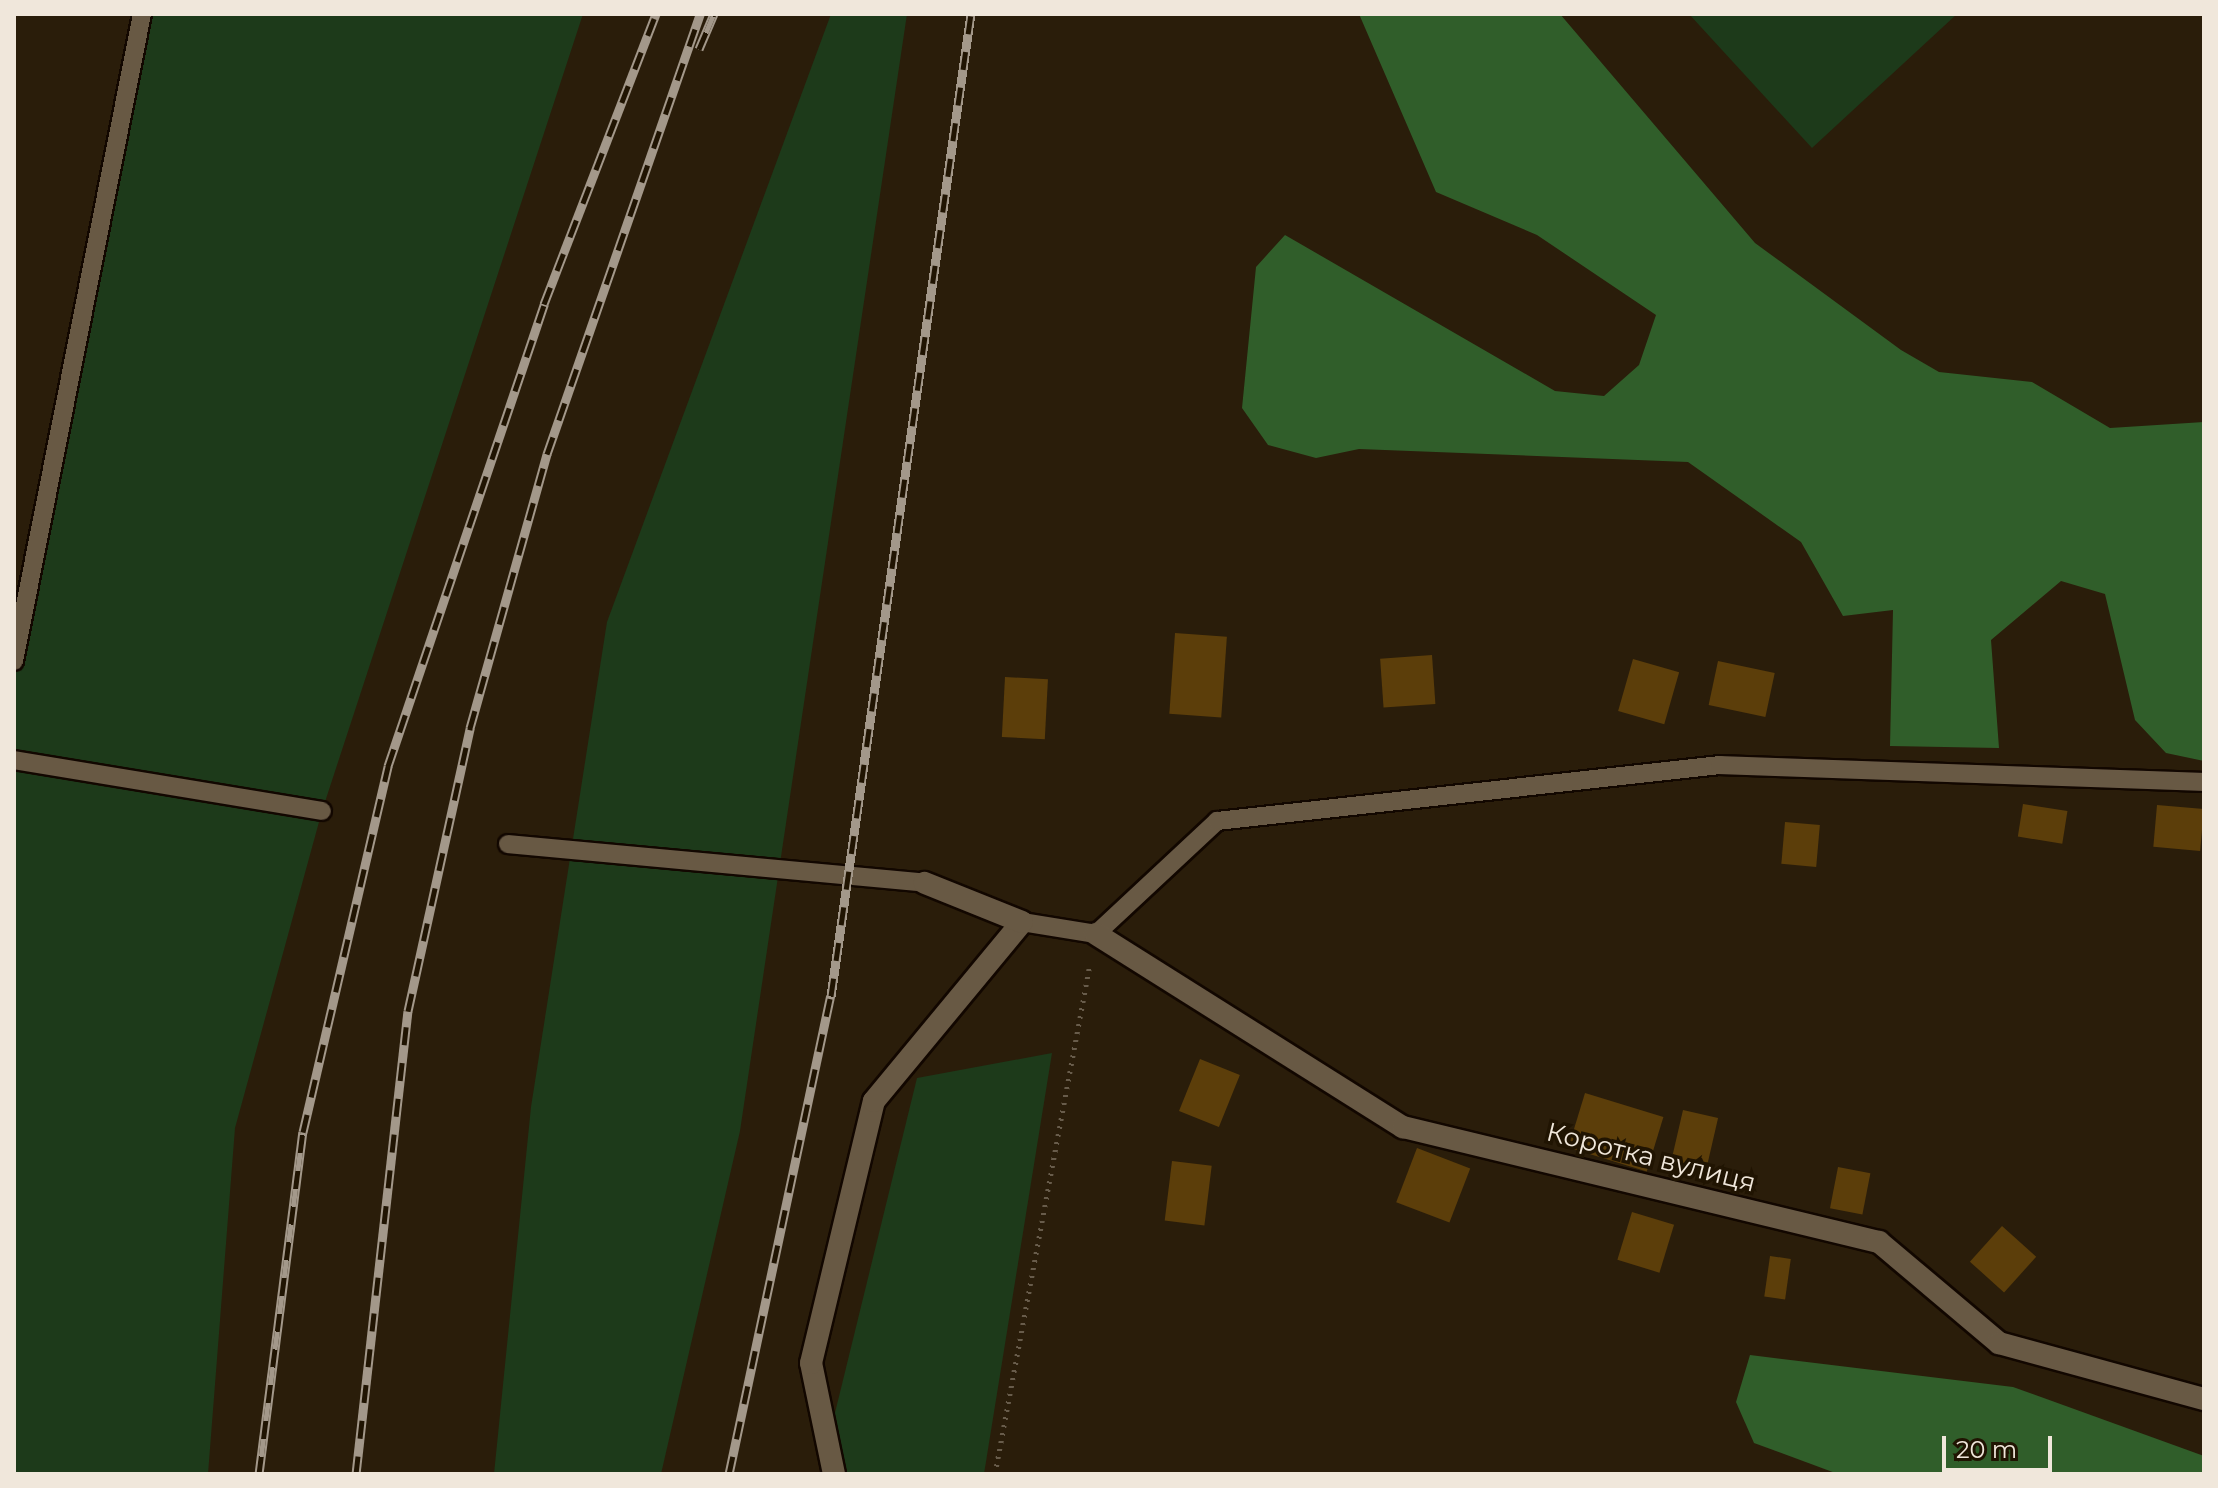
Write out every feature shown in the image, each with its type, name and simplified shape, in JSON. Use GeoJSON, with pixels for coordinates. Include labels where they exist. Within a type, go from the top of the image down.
{"type":"FeatureCollection","features":[{"type":"Feature","properties":{"kind":"street"},"geometry":{"type":"LineString","coordinates":[[834,1474],[811,1363],[874,1101],[1022,922],[925,883]]}},
{"type":"Feature","properties":{"kind":"street","name":"Коротка вулиця"},"geometry":{"type":"LineString","coordinates":[[1096,934],[1403,1127],[1879,1242],[1999,1343],[2204,1399]]}},
{"type":"Feature","properties":{"kind":"lane"},"geometry":{"type":"LineString","coordinates":[[14,661],[142,14]]}},
{"type":"Feature","properties":{"kind":"lane"},"geometry":{"type":"LineString","coordinates":[[14,760],[322,811]]}},
{"type":"Feature","properties":{"kind":"lane"},"geometry":{"type":"LineString","coordinates":[[1022,922],[1096,934],[1217,821],[1720,765],[2204,782]]}},
{"type":"Feature","properties":{"kind":"lane"},"geometry":{"type":"LineString","coordinates":[[508,844],[925,883]]}},
{"type":"Feature","properties":{"kind":"path"},"geometry":{"type":"LineString","coordinates":[[995,1474],[1096,934]]}},
{"type":"Feature","properties":{"kind":"green space"},"geometry":{"type":"Polygon","coordinates":[[[142,14],[583,14],[322,811],[235,1128],[208,1474],[14,1474],[14,661],[142,14]]]}},
{"type":"Feature","properties":{"kind":"green space"},"geometry":{"type":"Polygon","coordinates":[[[831,14],[907,14],[740,1131],[661,1474],[494,1474],[531,1107],[607,622],[831,14]]]}},
{"type":"Feature","properties":{"kind":"green space"},"geometry":{"type":"Polygon","coordinates":[[[1359,14],[1560,14],[1755,243],[1901,350],[1939,372],[2032,382],[2110,428],[2204,422],[2204,761],[2166,753],[2135,720],[2105,594],[2061,581],[1991,640],[1999,748],[1890,746],[1893,610],[1843,616],[1801,542],[1688,462],[1359,449],[1316,458],[1268,445],[1242,408],[1256,267],[1285,235],[1555,391],[1604,396],[1639,365],[1656,315],[1537,235],[1436,192],[1359,14]]]}},
{"type":"Feature","properties":{"kind":"green space"},"geometry":{"type":"Polygon","coordinates":[[[1689,14],[1957,14],[1812,148],[1689,14]]]}},
{"type":"Feature","properties":{"kind":"green space"},"geometry":{"type":"Polygon","coordinates":[[[1052,1053],[984,1474],[820,1474],[917,1078],[1052,1053]]]}},
{"type":"Feature","properties":{"kind":"green space"},"geometry":{"type":"Polygon","coordinates":[[[1750,1355],[2013,1387],[2204,1456],[2204,1474],[1838,1474],[1754,1443],[1736,1402],[1750,1355]]]}},
{"type":"Feature","properties":{"kind":"building"},"geometry":{"type":"Polygon","coordinates":[[[1175,633],[1227,637],[1221,717],[1169,714],[1175,633]]]}},
{"type":"Feature","properties":{"kind":"building"},"geometry":{"type":"Polygon","coordinates":[[[1432,655],[1435,704],[1384,708],[1380,659],[1432,655]]]}},
{"type":"Feature","properties":{"kind":"building"},"geometry":{"type":"Polygon","coordinates":[[[1633,659],[1679,672],[1664,724],[1618,711],[1633,659]]]}},
{"type":"Feature","properties":{"kind":"building"},"geometry":{"type":"Polygon","coordinates":[[[1718,661],[1775,673],[1765,717],[1709,705],[1718,661]]]}},
{"type":"Feature","properties":{"kind":"building"},"geometry":{"type":"Polygon","coordinates":[[[1005,677],[1048,679],[1045,739],[1002,737],[1005,677]]]}},
{"type":"Feature","properties":{"kind":"building"},"geometry":{"type":"Polygon","coordinates":[[[2023,804],[2067,811],[2062,844],[2018,837],[2023,804]]]}},
{"type":"Feature","properties":{"kind":"building"},"geometry":{"type":"Polygon","coordinates":[[[2157,805],[2204,809],[2200,851],[2153,847],[2157,805]]]}},
{"type":"Feature","properties":{"kind":"building"},"geometry":{"type":"Polygon","coordinates":[[[1785,822],[1820,825],[1816,867],[1781,864],[1785,822]]]}},
{"type":"Feature","properties":{"kind":"building"},"geometry":{"type":"Polygon","coordinates":[[[1200,1059],[1240,1075],[1219,1127],[1179,1111],[1200,1059]]]}},
{"type":"Feature","properties":{"kind":"building"},"geometry":{"type":"Polygon","coordinates":[[[1585,1093],[1663,1117],[1647,1171],[1568,1148],[1585,1093]]]}},
{"type":"Feature","properties":{"kind":"building"},"geometry":{"type":"Polygon","coordinates":[[[1683,1110],[1718,1118],[1706,1169],[1671,1161],[1683,1110]]]}},
{"type":"Feature","properties":{"kind":"building"},"geometry":{"type":"Polygon","coordinates":[[[1417,1148],[1470,1168],[1449,1223],[1396,1202],[1417,1148]]]}},
{"type":"Feature","properties":{"kind":"building"},"geometry":{"type":"Polygon","coordinates":[[[1172,1161],[1212,1166],[1204,1225],[1165,1221],[1172,1161]]]}},
{"type":"Feature","properties":{"kind":"building"},"geometry":{"type":"Polygon","coordinates":[[[1838,1167],[1870,1173],[1862,1215],[1830,1208],[1838,1167]]]}},
{"type":"Feature","properties":{"kind":"building"},"geometry":{"type":"Polygon","coordinates":[[[1632,1212],[1674,1225],[1659,1273],[1617,1260],[1632,1212]]]}},
{"type":"Feature","properties":{"kind":"building"},"geometry":{"type":"Polygon","coordinates":[[[2002,1226],[2036,1257],[2004,1292],[1970,1262],[2002,1226]]]}},
{"type":"Feature","properties":{"kind":"building"},"geometry":{"type":"Polygon","coordinates":[[[1770,1256],[1791,1259],[1785,1300],[1764,1297],[1770,1256]]]}},
{"type":"Feature","properties":{"kind":"railway"},"geometry":{"type":"LineString","coordinates":[[259,1474],[303,1132],[388,766],[544,304],[656,14]]}},
{"type":"Feature","properties":{"kind":"railway"},"geometry":{"type":"LineString","coordinates":[[356,1474],[408,1011],[470,728],[547,454],[700,14]]}},
{"type":"Feature","properties":{"kind":"railway"},"geometry":{"type":"LineString","coordinates":[[699,49],[714,14]]}},
{"type":"Feature","properties":{"kind":"railway"},"geometry":{"type":"LineString","coordinates":[[729,1474],[831,996],[971,14]]}}]}
